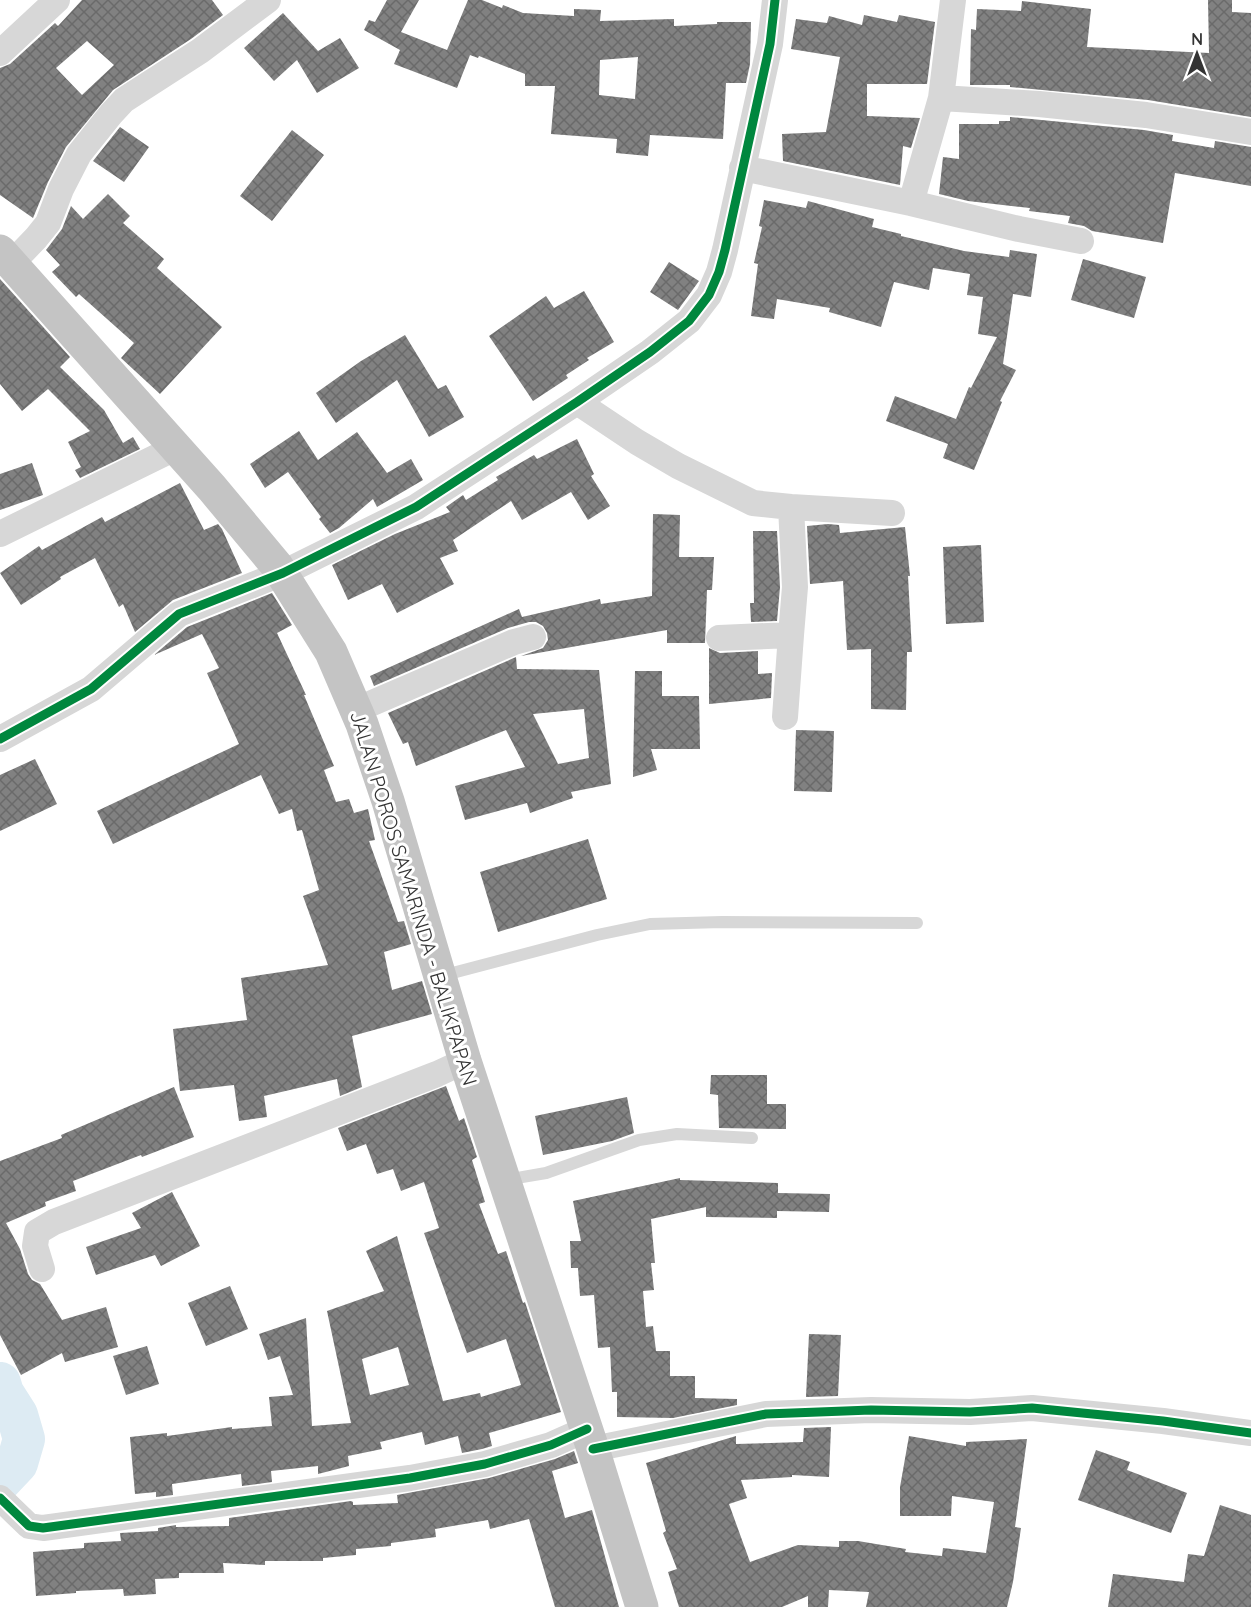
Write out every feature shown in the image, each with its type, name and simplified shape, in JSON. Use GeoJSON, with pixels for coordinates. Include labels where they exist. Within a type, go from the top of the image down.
{"type":"FeatureCollection","features":[{"type":"Feature","properties":{"kind":"highway","name":"JALAN POROS SAMARINDA - BALIKPAPAN"},"geometry":{"type":"LineString","coordinates":[[6,257],[212,488],[283,573],[331,652],[356,710],[388,801],[465,1061],[590,1439],[642,1607]]}},
{"type":"Feature","properties":{"kind":"street"},"geometry":{"type":"LineString","coordinates":[[0,53],[57,0]]}},
{"type":"Feature","properties":{"kind":"street"},"geometry":{"type":"LineString","coordinates":[[6,257],[36,238],[48,223],[61,189],[79,154],[124,100],[201,51],[268,0]]}},
{"type":"Feature","properties":{"kind":"street"},"geometry":{"type":"LineString","coordinates":[[0,739],[91,689],[179,614],[283,573],[416,507],[577,402],[650,352],[689,321],[709,295],[719,272],[770,44],[774,0]]}},
{"type":"Feature","properties":{"kind":"street"},"geometry":{"type":"LineString","coordinates":[[911,203],[941,98],[953,0]]}},
{"type":"Feature","properties":{"kind":"street"},"geometry":{"type":"LineString","coordinates":[[941,98],[1039,104],[1136,114],[1251,132]]}},
{"type":"Feature","properties":{"kind":"street"},"geometry":{"type":"LineString","coordinates":[[742,168],[1081,241]]}},
{"type":"Feature","properties":{"kind":"street"},"geometry":{"type":"LineString","coordinates":[[577,402],[678,466],[753,503],[892,513]]}},
{"type":"Feature","properties":{"kind":"street"},"geometry":{"type":"LineString","coordinates":[[0,534],[175,448]]}},
{"type":"Feature","properties":{"kind":"street"},"geometry":{"type":"LineString","coordinates":[[785,717],[795,587],[791,507]]}},
{"type":"Feature","properties":{"kind":"street"},"geometry":{"type":"LineString","coordinates":[[719,638],[791,635]]}},
{"type":"Feature","properties":{"kind":"street"},"geometry":{"type":"LineString","coordinates":[[356,710],[514,642],[533,637]]}},
{"type":"Feature","properties":{"kind":"street"},"geometry":{"type":"LineString","coordinates":[[42,1269],[35,1246],[37,1232],[54,1222],[437,1074],[465,1061]]}},
{"type":"Feature","properties":{"kind":"street"},"geometry":{"type":"LineString","coordinates":[[0,1498],[28,1526],[43,1528],[410,1478],[485,1464],[551,1445],[766,1414],[871,1410],[970,1412],[1032,1408],[1163,1421],[1251,1433]]}},
{"type":"Feature","properties":{"kind":"lane"},"geometry":{"type":"LineString","coordinates":[[440,976],[597,935],[650,924],[917,923]]}},
{"type":"Feature","properties":{"kind":"lane"},"geometry":{"type":"LineString","coordinates":[[504,1180],[546,1173],[639,1140],[677,1134],[752,1138]]}},
{"type":"Feature","properties":{"kind":"building"},"geometry":{"type":"Polygon","coordinates":[[[82,0],[212,0],[223,15],[191,39],[113,90],[66,147],[33,218],[0,195],[0,68],[10,64],[55,23],[58,26],[82,0]],[[87,41],[56,68],[82,95],[114,65],[87,41]]]}},
{"type":"Feature","properties":{"kind":"building"},"geometry":{"type":"Polygon","coordinates":[[[387,0],[419,0],[401,32],[447,50],[468,0],[482,0],[523,13],[574,16],[574,9],[601,10],[600,21],[674,19],[674,26],[751,22],[750,64],[746,83],[726,83],[723,139],[650,135],[648,156],[616,153],[617,139],[551,134],[555,86],[525,86],[525,74],[479,56],[478,58],[470,55],[457,88],[394,64],[400,50],[364,30],[369,20],[375,22],[387,0]],[[638,57],[600,60],[599,95],[635,99],[638,57]]]}},
{"type":"Feature","properties":{"kind":"building"},"geometry":{"type":"Polygon","coordinates":[[[1208,0],[1232,0],[1232,12],[1251,13],[1251,117],[1148,100],[1010,87],[1010,85],[970,85],[971,29],[976,30],[977,9],[1021,11],[1022,1],[1091,9],[1087,47],[1209,53],[1208,0]]]}},
{"type":"Feature","properties":{"kind":"building"},"geometry":{"type":"Polygon","coordinates":[[[283,13],[318,51],[340,38],[359,68],[317,93],[297,60],[274,81],[244,48],[283,13]]]}},
{"type":"Feature","properties":{"kind":"building"},"geometry":{"type":"Polygon","coordinates":[[[864,15],[897,22],[899,15],[935,22],[927,84],[867,84],[867,116],[920,118],[911,148],[903,146],[900,185],[783,161],[782,134],[826,132],[840,57],[791,49],[796,19],[827,23],[829,16],[862,25],[864,15]]]}},
{"type":"Feature","properties":{"kind":"building"},"geometry":{"type":"Polygon","coordinates":[[[1010,117],[1144,130],[1173,135],[1172,141],[1214,148],[1215,141],[1251,147],[1251,186],[1175,173],[1163,243],[1092,231],[1084,226],[1068,223],[1070,216],[1029,211],[1030,208],[968,201],[939,194],[943,157],[959,159],[959,124],[999,124],[999,121],[1010,121],[1010,117]]]}},
{"type":"Feature","properties":{"kind":"building"},"geometry":{"type":"Polygon","coordinates":[[[120,127],[149,147],[124,182],[93,161],[120,127]]]}},
{"type":"Feature","properties":{"kind":"building"},"geometry":{"type":"Polygon","coordinates":[[[292,130],[324,155],[272,221],[240,196],[292,130]]]}},
{"type":"Feature","properties":{"kind":"building"},"geometry":{"type":"Polygon","coordinates":[[[108,194],[130,216],[123,223],[164,259],[157,268],[222,327],[160,394],[121,358],[134,343],[79,294],[76,297],[52,272],[60,265],[46,250],[62,229],[71,206],[83,219],[108,194]]]}},
{"type":"Feature","properties":{"kind":"building"},"geometry":{"type":"Polygon","coordinates":[[[764,200],[806,208],[808,201],[874,219],[872,227],[964,251],[1009,257],[1010,250],[1037,254],[1031,297],[1013,294],[1003,364],[1016,370],[1000,401],[1002,402],[974,470],[943,458],[948,444],[886,421],[895,396],[956,419],[969,387],[971,388],[997,337],[978,334],[983,297],[967,295],[970,274],[933,268],[929,290],[894,282],[881,327],[829,312],[830,308],[777,299],[774,319],[751,316],[758,264],[754,263],[762,227],[759,226],[764,200]]]}},
{"type":"Feature","properties":{"kind":"building"},"geometry":{"type":"Polygon","coordinates":[[[1083,259],[1146,277],[1134,318],[1071,300],[1083,259]]]}},
{"type":"Feature","properties":{"kind":"building"},"geometry":{"type":"Polygon","coordinates":[[[669,262],[699,281],[678,310],[650,292],[669,262]]]}},
{"type":"Feature","properties":{"kind":"building"},"geometry":{"type":"Polygon","coordinates":[[[0,279],[70,357],[60,367],[104,410],[123,443],[133,437],[140,449],[80,478],[75,470],[81,467],[68,442],[90,431],[48,389],[22,411],[0,384],[0,279]]]}},
{"type":"Feature","properties":{"kind":"building"},"geometry":{"type":"Polygon","coordinates":[[[584,291],[614,342],[587,358],[589,360],[566,375],[568,378],[533,401],[489,336],[546,296],[554,308],[584,291]]]}},
{"type":"Feature","properties":{"kind":"building"},"geometry":{"type":"Polygon","coordinates":[[[405,335],[438,389],[446,385],[464,417],[429,437],[397,380],[336,423],[316,393],[361,361],[405,335]]]}},
{"type":"Feature","properties":{"kind":"building"},"geometry":{"type":"Polygon","coordinates":[[[299,431],[318,460],[357,432],[387,473],[411,459],[423,480],[377,507],[373,499],[330,533],[288,472],[265,488],[250,464],[299,431]]]}},
{"type":"Feature","properties":{"kind":"building"},"geometry":{"type":"Polygon","coordinates":[[[577,439],[594,474],[591,476],[610,506],[588,520],[571,492],[522,520],[511,501],[453,540],[458,551],[440,558],[454,584],[397,613],[382,584],[348,600],[332,565],[395,534],[450,512],[446,507],[463,495],[466,500],[498,480],[496,477],[534,455],[537,459],[577,439]]]}},
{"type":"Feature","properties":{"kind":"building"},"geometry":{"type":"Polygon","coordinates":[[[32,463],[43,495],[0,510],[0,474],[32,463]]]}},
{"type":"Feature","properties":{"kind":"building"},"geometry":{"type":"Polygon","coordinates":[[[180,483],[204,530],[218,524],[222,529],[242,573],[173,600],[135,632],[123,604],[119,607],[95,558],[60,577],[61,579],[21,605],[0,573],[39,546],[42,550],[102,517],[105,522],[180,483]]]}},
{"type":"Feature","properties":{"kind":"building"},"geometry":{"type":"Polygon","coordinates":[[[653,514],[680,515],[679,557],[714,557],[712,590],[707,590],[705,643],[667,643],[667,630],[521,656],[543,648],[548,640],[543,626],[536,622],[529,622],[508,628],[374,686],[370,676],[519,609],[522,617],[600,599],[601,604],[652,596],[653,514]]]}},
{"type":"Feature","properties":{"kind":"building"},"geometry":{"type":"Polygon","coordinates":[[[839,525],[840,533],[905,527],[910,576],[908,576],[912,652],[907,652],[906,710],[871,709],[871,649],[847,650],[843,581],[810,584],[807,526],[839,525]]]}},
{"type":"Feature","properties":{"kind":"building"},"geometry":{"type":"Polygon","coordinates":[[[753,531],[777,531],[780,587],[777,621],[751,622],[750,603],[754,603],[753,531]]]}},
{"type":"Feature","properties":{"kind":"building"},"geometry":{"type":"Polygon","coordinates":[[[981,545],[984,622],[946,624],[943,547],[981,545]]]}},
{"type":"Feature","properties":{"kind":"building"},"geometry":{"type":"Polygon","coordinates":[[[272,593],[292,625],[277,633],[306,695],[304,695],[334,766],[324,770],[336,802],[349,799],[354,813],[368,809],[375,840],[369,841],[398,922],[404,921],[411,944],[384,952],[392,990],[422,981],[432,1014],[352,1036],[362,1087],[340,1096],[337,1079],[264,1096],[267,1117],[239,1121],[234,1085],[180,1091],[173,1029],[247,1020],[241,978],[328,965],[303,896],[319,890],[302,830],[297,831],[292,809],[279,814],[261,775],[113,844],[97,811],[239,744],[207,673],[219,668],[202,634],[154,655],[187,627],[272,593]]]}},
{"type":"Feature","properties":{"kind":"building"},"geometry":{"type":"Polygon","coordinates":[[[709,648],[720,653],[758,651],[758,674],[772,673],[771,698],[709,704],[709,648]]]}},
{"type":"Feature","properties":{"kind":"building"},"geometry":{"type":"Polygon","coordinates":[[[516,657],[517,669],[599,670],[611,784],[571,792],[573,798],[530,813],[527,803],[465,820],[455,786],[525,767],[506,730],[416,766],[408,742],[403,744],[388,713],[516,657]],[[584,709],[533,714],[558,764],[589,758],[584,709]]]}},
{"type":"Feature","properties":{"kind":"building"},"geometry":{"type":"Polygon","coordinates":[[[635,671],[662,671],[662,696],[699,696],[700,749],[651,749],[657,770],[633,777],[635,671]]]}},
{"type":"Feature","properties":{"kind":"building"},"geometry":{"type":"Polygon","coordinates":[[[796,730],[834,731],[832,792],[794,791],[796,730]]]}},
{"type":"Feature","properties":{"kind":"building"},"geometry":{"type":"Polygon","coordinates":[[[35,759],[57,804],[0,831],[0,775],[35,759]]]}},
{"type":"Feature","properties":{"kind":"building"},"geometry":{"type":"Polygon","coordinates":[[[588,839],[607,899],[498,932],[480,872],[588,839]]]}},
{"type":"Feature","properties":{"kind":"building"},"geometry":{"type":"Polygon","coordinates":[[[711,1075],[767,1075],[767,1104],[786,1104],[786,1129],[719,1128],[718,1095],[710,1094],[711,1075]]]}},
{"type":"Feature","properties":{"kind":"building"},"geometry":{"type":"Polygon","coordinates":[[[446,1086],[459,1121],[464,1118],[477,1157],[472,1160],[485,1202],[479,1204],[498,1254],[506,1251],[561,1412],[489,1433],[492,1446],[462,1453],[458,1436],[425,1445],[422,1432],[380,1442],[382,1449],[348,1456],[349,1466],[318,1474],[318,1466],[271,1471],[272,1482],[242,1486],[241,1474],[172,1484],[173,1495],[156,1497],[156,1492],[135,1494],[130,1437],[167,1433],[167,1436],[232,1427],[232,1429],[272,1426],[269,1397],[293,1395],[280,1356],[268,1360],[259,1334],[306,1318],[312,1426],[351,1423],[327,1311],[384,1291],[366,1251],[397,1236],[443,1401],[480,1393],[481,1397],[521,1385],[506,1339],[467,1353],[424,1233],[439,1228],[424,1182],[401,1191],[393,1169],[377,1174],[366,1144],[347,1151],[338,1128],[446,1086]],[[398,1347],[362,1359],[370,1395],[409,1385],[398,1347]]]}},
{"type":"Feature","properties":{"kind":"building"},"geometry":{"type":"Polygon","coordinates":[[[174,1087],[194,1137],[73,1181],[76,1191],[45,1202],[46,1206],[6,1223],[20,1249],[28,1274],[32,1280],[40,1284],[62,1320],[106,1307],[118,1347],[65,1362],[62,1353],[21,1375],[0,1335],[0,1161],[62,1138],[61,1135],[174,1087]]]}},
{"type":"Feature","properties":{"kind":"building"},"geometry":{"type":"Polygon","coordinates":[[[627,1097],[634,1133],[612,1141],[543,1155],[535,1116],[627,1097]]]}},
{"type":"Feature","properties":{"kind":"building"},"geometry":{"type":"Polygon","coordinates":[[[680,1178],[680,1180],[778,1183],[778,1193],[830,1194],[829,1212],[777,1211],[777,1218],[706,1217],[706,1207],[651,1219],[655,1263],[651,1263],[654,1290],[643,1291],[646,1327],[653,1326],[656,1351],[670,1351],[670,1376],[695,1376],[695,1398],[737,1399],[737,1405],[673,1418],[617,1417],[617,1392],[612,1392],[610,1347],[598,1348],[594,1295],[580,1296],[578,1268],[571,1268],[570,1241],[581,1241],[573,1201],[680,1178]]]}},
{"type":"Feature","properties":{"kind":"building"},"geometry":{"type":"Polygon","coordinates":[[[172,1192],[200,1246],[161,1266],[155,1255],[96,1275],[86,1247],[141,1228],[132,1213],[172,1192]]]}},
{"type":"Feature","properties":{"kind":"building"},"geometry":{"type":"Polygon","coordinates":[[[230,1286],[248,1329],[206,1346],[188,1303],[230,1286]]]}},
{"type":"Feature","properties":{"kind":"building"},"geometry":{"type":"Polygon","coordinates":[[[809,1334],[841,1335],[838,1396],[806,1397],[809,1334]]]}},
{"type":"Feature","properties":{"kind":"building"},"geometry":{"type":"Polygon","coordinates":[[[147,1346],[159,1384],[126,1395],[113,1356],[147,1346]]]}},
{"type":"Feature","properties":{"kind":"building"},"geometry":{"type":"Polygon","coordinates":[[[831,1427],[829,1477],[792,1475],[792,1477],[741,1480],[747,1498],[729,1504],[750,1562],[798,1545],[839,1547],[839,1541],[858,1541],[906,1549],[905,1552],[942,1556],[943,1548],[986,1553],[994,1502],[952,1496],[951,1516],[900,1516],[900,1487],[909,1436],[966,1446],[966,1442],[1027,1439],[1015,1527],[1021,1528],[1007,1607],[866,1607],[869,1592],[829,1590],[828,1607],[808,1607],[808,1596],[782,1607],[679,1607],[668,1572],[677,1569],[663,1533],[666,1531],[646,1463],[736,1436],[736,1444],[803,1442],[804,1428],[831,1427]]]}},
{"type":"Feature","properties":{"kind":"building"},"geometry":{"type":"Polygon","coordinates":[[[1096,1450],[1130,1462],[1127,1470],[1187,1493],[1171,1533],[1078,1500],[1096,1450]]]}},
{"type":"Feature","properties":{"kind":"building"},"geometry":{"type":"Polygon","coordinates":[[[574,1451],[578,1463],[552,1471],[565,1518],[592,1510],[619,1607],[555,1607],[529,1519],[490,1529],[488,1520],[435,1529],[436,1537],[391,1543],[391,1546],[356,1549],[356,1555],[323,1558],[323,1561],[265,1561],[265,1565],[223,1563],[224,1573],[179,1573],[179,1578],[155,1579],[156,1594],[124,1596],[123,1589],[36,1596],[33,1552],[84,1548],[84,1543],[121,1541],[120,1533],[158,1531],[158,1528],[176,1525],[176,1527],[229,1526],[229,1518],[351,1501],[353,1505],[398,1503],[397,1495],[489,1478],[555,1459],[574,1451]]]}},
{"type":"Feature","properties":{"kind":"building"},"geometry":{"type":"Polygon","coordinates":[[[1220,1505],[1251,1515],[1251,1607],[1108,1607],[1113,1574],[1184,1582],[1188,1554],[1204,1556],[1220,1505]]]}},
{"type":"Feature","properties":{"kind":"waterway"},"geometry":{"type":"LineString","coordinates":[[0,1383],[3,1393],[17,1415],[24,1439],[17,1463],[0,1481]]}},
{"type":"Feature","properties":{"kind":"cycle path"},"geometry":{"type":"LineString","coordinates":[[0,739],[91,689],[179,614],[283,573],[416,507],[577,402],[650,352],[689,321],[709,295],[725,250],[770,44],[775,0]]}},
{"type":"Feature","properties":{"kind":"cycle path"},"geometry":{"type":"LineString","coordinates":[[593,1449],[766,1414],[871,1410],[970,1412],[1032,1408],[1163,1421],[1251,1433]]}},
{"type":"Feature","properties":{"kind":"cycle path"},"geometry":{"type":"LineString","coordinates":[[0,1498],[29,1526],[43,1528],[410,1478],[485,1464],[551,1445],[587,1429]]}}]}
